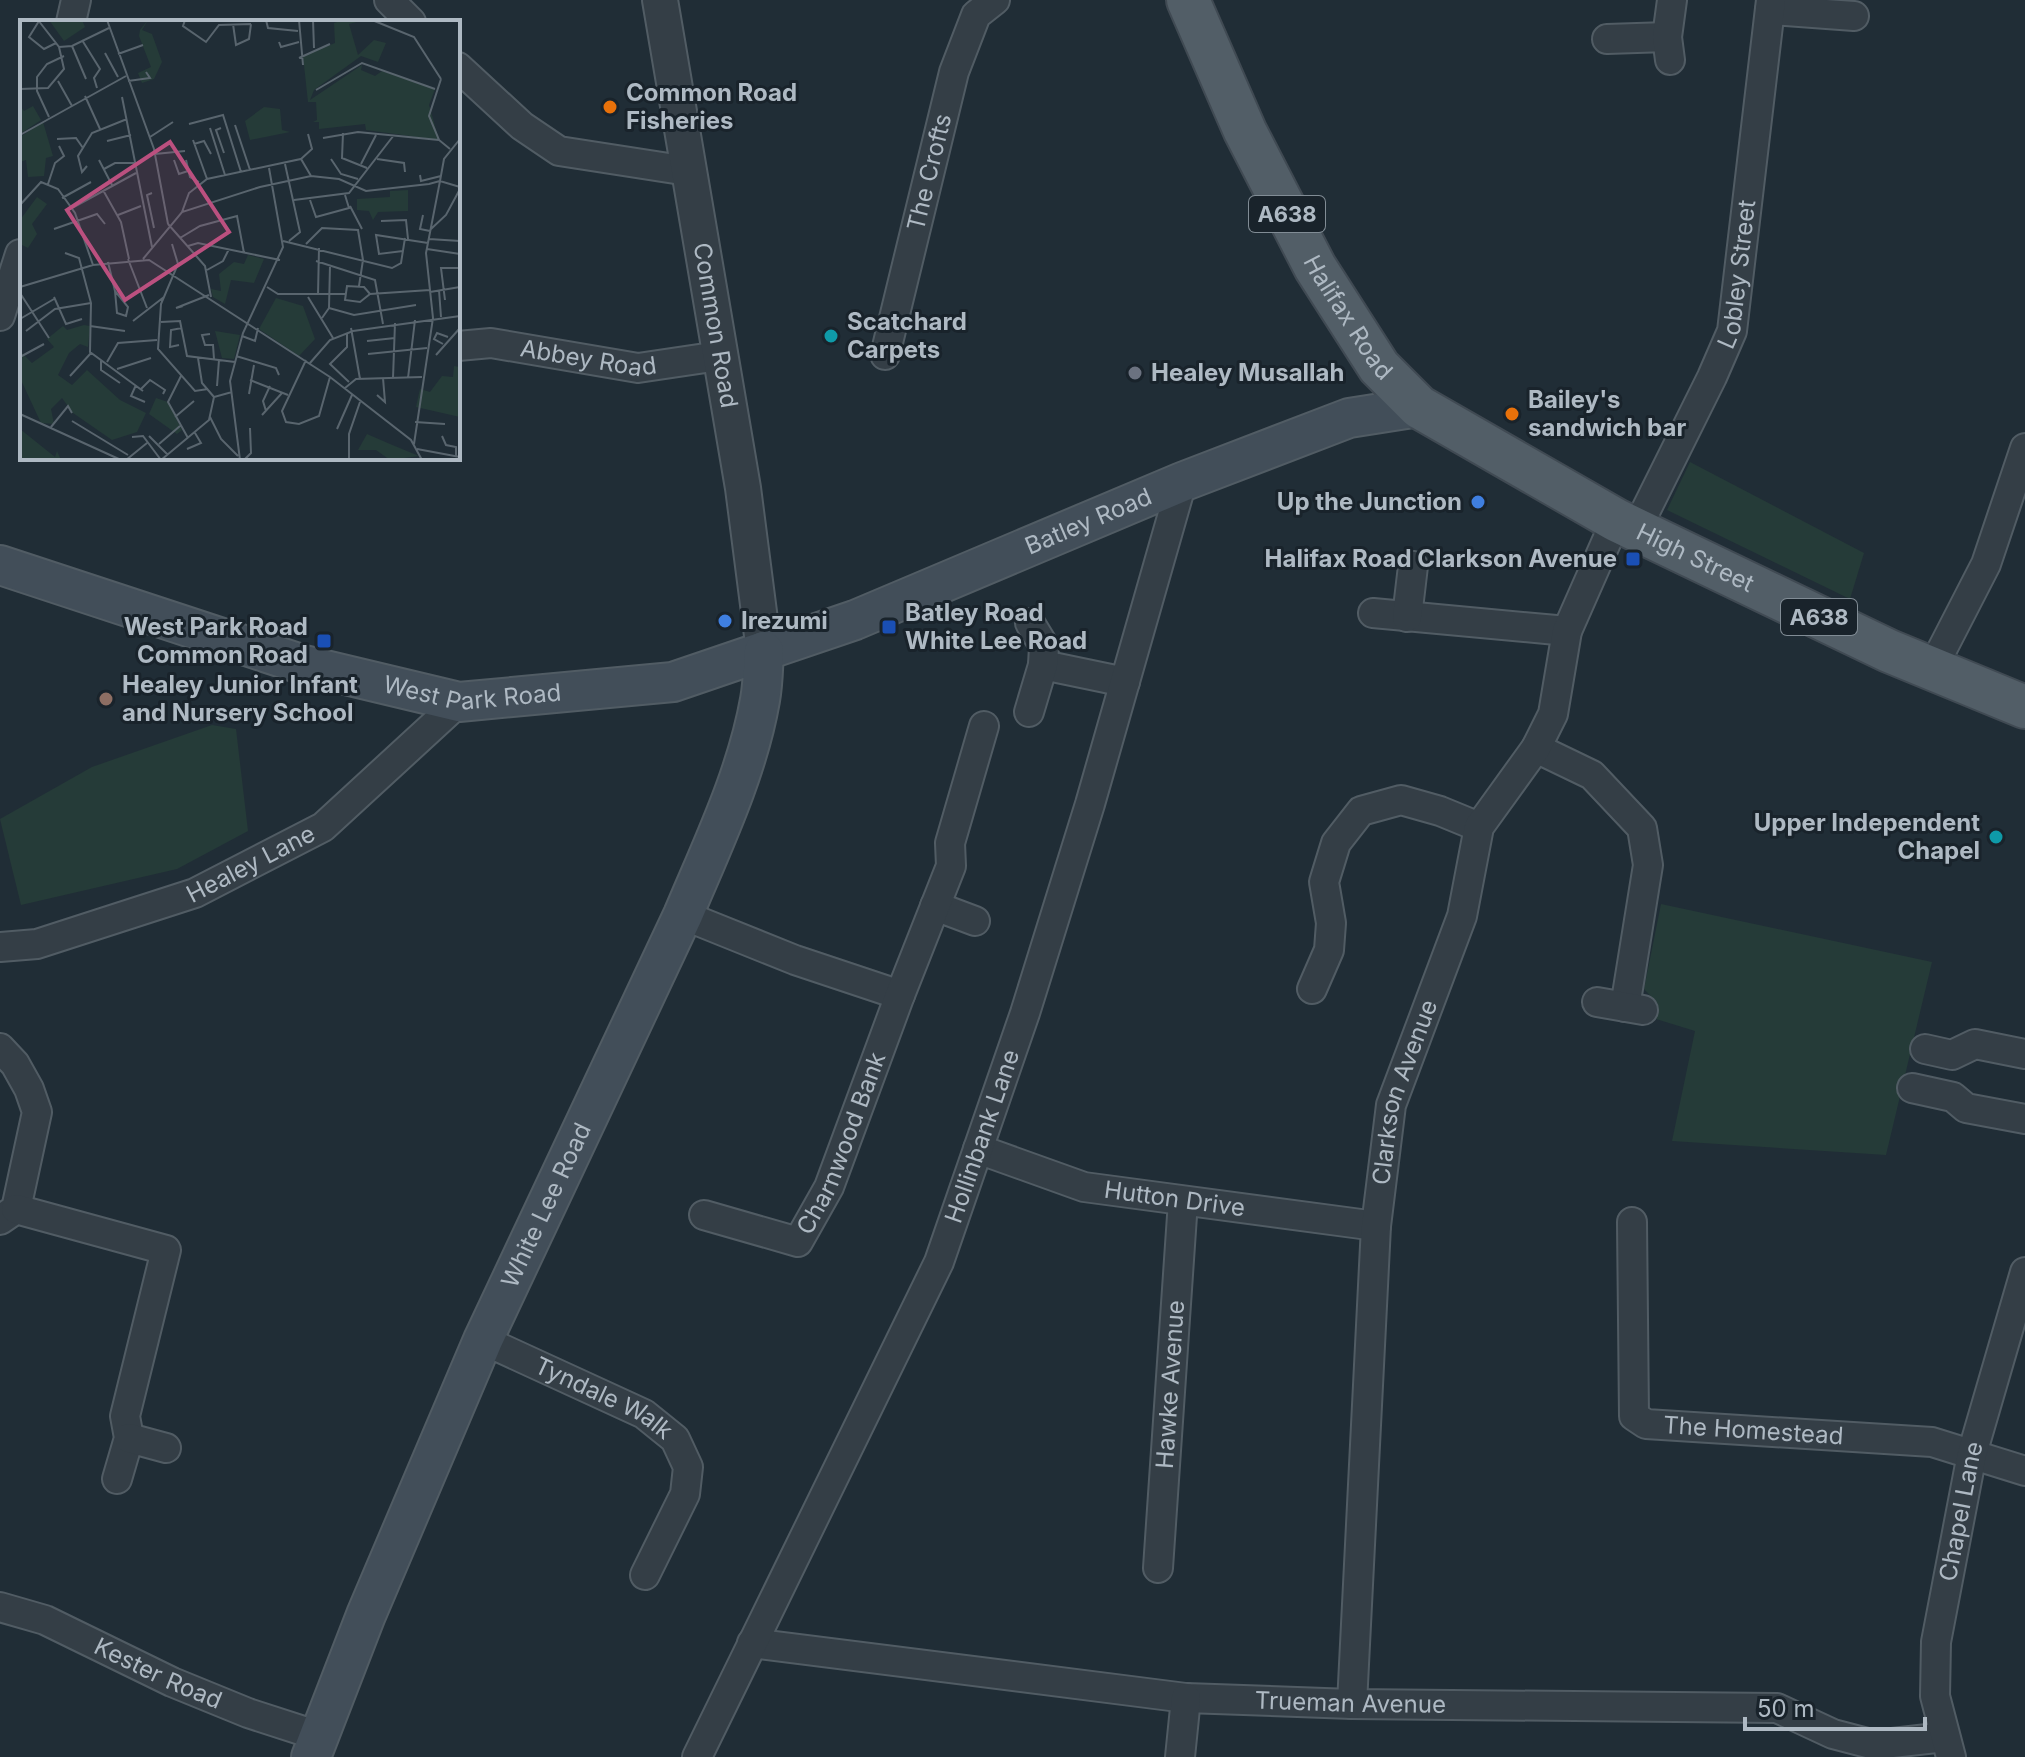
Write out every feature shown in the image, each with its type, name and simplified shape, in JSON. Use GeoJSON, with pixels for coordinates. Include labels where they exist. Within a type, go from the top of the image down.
{"type":"FeatureCollection","features":[{"type":"Feature","properties":{"kind":"main road","name":"Halifax Road"},"geometry":{"type":"LineString","coordinates":[[1188,0],[1245,131],[1315,267],[1379,367],[1419,407]]}},
{"type":"Feature","properties":{"kind":"main road","name":"Batley Road"},"geometry":{"type":"LineString","coordinates":[[764,651],[855,620],[1182,482],[1349,418],[1419,407]]}},
{"type":"Feature","properties":{"kind":"main road","name":"High Street"},"geometry":{"type":"LineString","coordinates":[[1419,407],[1626,525],[1889,651],[2025,707]]}},
{"type":"Feature","properties":{"kind":"main road","name":"West Park Road"},"geometry":{"type":"LineString","coordinates":[[0,565],[304,665],[459,702],[673,682],[764,651]]}},
{"type":"Feature","properties":{"kind":"main road","name":"White Lee Road"},"geometry":{"type":"LineString","coordinates":[[315,1746],[372,1601],[483,1340],[683,915],[746,755],[760,699],[764,651]]}},
{"type":"Feature","properties":{"kind":"street"},"geometry":{"type":"LineString","coordinates":[[71,20],[76,0]]}},
{"type":"Feature","properties":{"kind":"street"},"geometry":{"type":"LineString","coordinates":[[389,0],[409,20]]}},
{"type":"Feature","properties":{"kind":"street","name":"Common Road"},"geometry":{"type":"LineString","coordinates":[[660,0],[743,488],[764,651]]}},
{"type":"Feature","properties":{"kind":"street","name":"The Crofts"},"geometry":{"type":"LineString","coordinates":[[885,355],[954,72],[976,15],[995,0]]}},
{"type":"Feature","properties":{"kind":"street"},"geometry":{"type":"LineString","coordinates":[[1607,39],[1668,49],[1672,0]]}},
{"type":"Feature","properties":{"kind":"street"},"geometry":{"type":"LineString","coordinates":[[1771,5],[1854,16]]}},
{"type":"Feature","properties":{"kind":"street","name":"Lobley Street"},"geometry":{"type":"LineString","coordinates":[[1626,525],[1706,391],[1732,331],[1771,5]]}},
{"type":"Feature","properties":{"kind":"street"},"geometry":{"type":"LineString","coordinates":[[460,69],[522,126],[559,151],[688,171]]}},
{"type":"Feature","properties":{"kind":"street"},"geometry":{"type":"LineString","coordinates":[[0,316],[14,252]]}},
{"type":"Feature","properties":{"kind":"street","name":"Abbey Road"},"geometry":{"type":"LineString","coordinates":[[460,346],[491,343],[638,368],[719,356]]}},
{"type":"Feature","properties":{"kind":"street"},"geometry":{"type":"LineString","coordinates":[[1932,669],[1986,564],[2025,448]]}},
{"type":"Feature","properties":{"kind":"street","name":"Hollinbank Lane"},"geometry":{"type":"LineString","coordinates":[[697,1757],[939,1262],[1025,1010],[1182,482]]}},
{"type":"Feature","properties":{"kind":"street","name":"Clarkson Avenue"},"geometry":{"type":"LineString","coordinates":[[1352,1704],[1376,1226],[1391,1105],[1462,916],[1479,827],[1536,748],[1553,714],[1567,631],[1626,525]]}},
{"type":"Feature","properties":{"kind":"street"},"geometry":{"type":"LineString","coordinates":[[1407,617],[1413,566]]}},
{"type":"Feature","properties":{"kind":"street"},"geometry":{"type":"LineString","coordinates":[[1373,613],[1567,631]]}},
{"type":"Feature","properties":{"kind":"street"},"geometry":{"type":"LineString","coordinates":[[1029,712],[1043,665],[1044,646],[1030,623]]}},
{"type":"Feature","properties":{"kind":"street"},"geometry":{"type":"LineString","coordinates":[[1043,665],[1125,682]]}},
{"type":"Feature","properties":{"kind":"street","name":"Healey Lane"},"geometry":{"type":"LineString","coordinates":[[0,947],[37,944],[195,893],[323,827],[459,702]]}},
{"type":"Feature","properties":{"kind":"street","name":"Charnwood Bank"},"geometry":{"type":"LineString","coordinates":[[704,1215],[798,1242],[829,1187],[951,866],[950,843],[984,726]]}},
{"type":"Feature","properties":{"kind":"street"},"geometry":{"type":"LineString","coordinates":[[1536,748],[1592,775],[1642,828],[1648,865],[1634,1009],[1597,1002]]}},
{"type":"Feature","properties":{"kind":"street"},"geometry":{"type":"LineString","coordinates":[[1312,989],[1329,950],[1331,923],[1324,882],[1336,843],[1361,811],[1401,800],[1479,827]]}},
{"type":"Feature","properties":{"kind":"street"},"geometry":{"type":"LineString","coordinates":[[935,906],[975,921]]}},
{"type":"Feature","properties":{"kind":"street"},"geometry":{"type":"LineString","coordinates":[[683,915],[795,960],[900,995]]}},
{"type":"Feature","properties":{"kind":"street"},"geometry":{"type":"LineString","coordinates":[[1925,1049],[1952,1055],[1975,1044],[2025,1054]]}},
{"type":"Feature","properties":{"kind":"street"},"geometry":{"type":"LineString","coordinates":[[0,1048],[15,1064],[37,1112],[8,1215],[166,1250],[125,1416],[129,1438],[117,1479]]}},
{"type":"Feature","properties":{"kind":"street"},"geometry":{"type":"LineString","coordinates":[[1912,1088],[1953,1097],[1966,1108],[2025,1119]]}},
{"type":"Feature","properties":{"kind":"street","name":"Hutton Drive"},"geometry":{"type":"LineString","coordinates":[[978,1149],[1084,1187],[1376,1226]]}},
{"type":"Feature","properties":{"kind":"street","name":"Hawke Avenue"},"geometry":{"type":"LineString","coordinates":[[1158,1568],[1183,1201]]}},
{"type":"Feature","properties":{"kind":"street","name":"The Homestead"},"geometry":{"type":"LineString","coordinates":[[1632,1222],[1634,1416],[1646,1424],[1659,1426],[1932,1442],[1972,1454]]}},
{"type":"Feature","properties":{"kind":"street","name":"Chapel Lane"},"geometry":{"type":"LineString","coordinates":[[1948,1747],[1935,1696],[1936,1642],[1972,1454],[2025,1272]]}},
{"type":"Feature","properties":{"kind":"street","name":"Tyndale Walk"},"geometry":{"type":"LineString","coordinates":[[483,1340],[644,1414],[675,1439],[688,1467],[685,1494],[645,1575]]}},
{"type":"Feature","properties":{"kind":"street"},"geometry":{"type":"LineString","coordinates":[[129,1438],[166,1448]]}},
{"type":"Feature","properties":{"kind":"street"},"geometry":{"type":"LineString","coordinates":[[1972,1454],[2025,1471]]}},
{"type":"Feature","properties":{"kind":"street","name":"Kester Road"},"geometry":{"type":"LineString","coordinates":[[0,1607],[45,1620],[315,1746]]}},
{"type":"Feature","properties":{"kind":"street","name":"Trueman Avenue"},"geometry":{"type":"LineString","coordinates":[[752,1643],[1186,1698],[1352,1704],[1777,1708],[1833,1734],[1875,1745],[1948,1747]]}},
{"type":"Feature","properties":{"kind":"street"},"geometry":{"type":"LineString","coordinates":[[1180,1757],[1186,1698]]}},
{"type":"Feature","properties":{"kind":"green space"},"geometry":{"type":"Polygon","coordinates":[[[1690,462],[1864,553],[1850,599],[1667,510],[1690,462]]]}},
{"type":"Feature","properties":{"kind":"green space"},"geometry":{"type":"Polygon","coordinates":[[[212,725],[236,729],[248,831],[177,869],[21,905],[0,819],[92,767],[212,725]]]}},
{"type":"Feature","properties":{"kind":"green space"},"geometry":{"type":"Polygon","coordinates":[[[1661,904],[1932,962],[1886,1155],[1672,1141],[1695,1031],[1656,1019],[1658,1004],[1644,989],[1661,904]]]}},
{"type":"Feature","properties":{"kind":"place","name":"Common Road Fisheries"},"geometry":{"type":"Point","coordinates":[610,107]}},
{"type":"Feature","properties":{"kind":"place","name":"Scatchard Carpets"},"geometry":{"type":"Point","coordinates":[831,336]}},
{"type":"Feature","properties":{"kind":"place","name":"Healey Musallah"},"geometry":{"type":"Point","coordinates":[1135,373]}},
{"type":"Feature","properties":{"kind":"place","name":"Bailey's sandwich bar"},"geometry":{"type":"Point","coordinates":[1512,414]}},
{"type":"Feature","properties":{"kind":"place","name":"Up the Junction"},"geometry":{"type":"Point","coordinates":[1478,502]}},
{"type":"Feature","properties":{"kind":"place","name":"Halifax Road Clarkson Avenue"},"geometry":{"type":"Point","coordinates":[1633,559]}},
{"type":"Feature","properties":{"kind":"place","name":"Irezumi"},"geometry":{"type":"Point","coordinates":[725,621]}},
{"type":"Feature","properties":{"kind":"place","name":"Batley Road White Lee Road"},"geometry":{"type":"Point","coordinates":[889,627]}},
{"type":"Feature","properties":{"kind":"place","name":"West Park Road Common Road"},"geometry":{"type":"Point","coordinates":[324,641]}},
{"type":"Feature","properties":{"kind":"place","name":"Healey Junior Infant and Nursery School"},"geometry":{"type":"Point","coordinates":[106,699]}},
{"type":"Feature","properties":{"kind":"place","name":"Upper Independent Chapel"},"geometry":{"type":"Point","coordinates":[1996,837]}}]}
